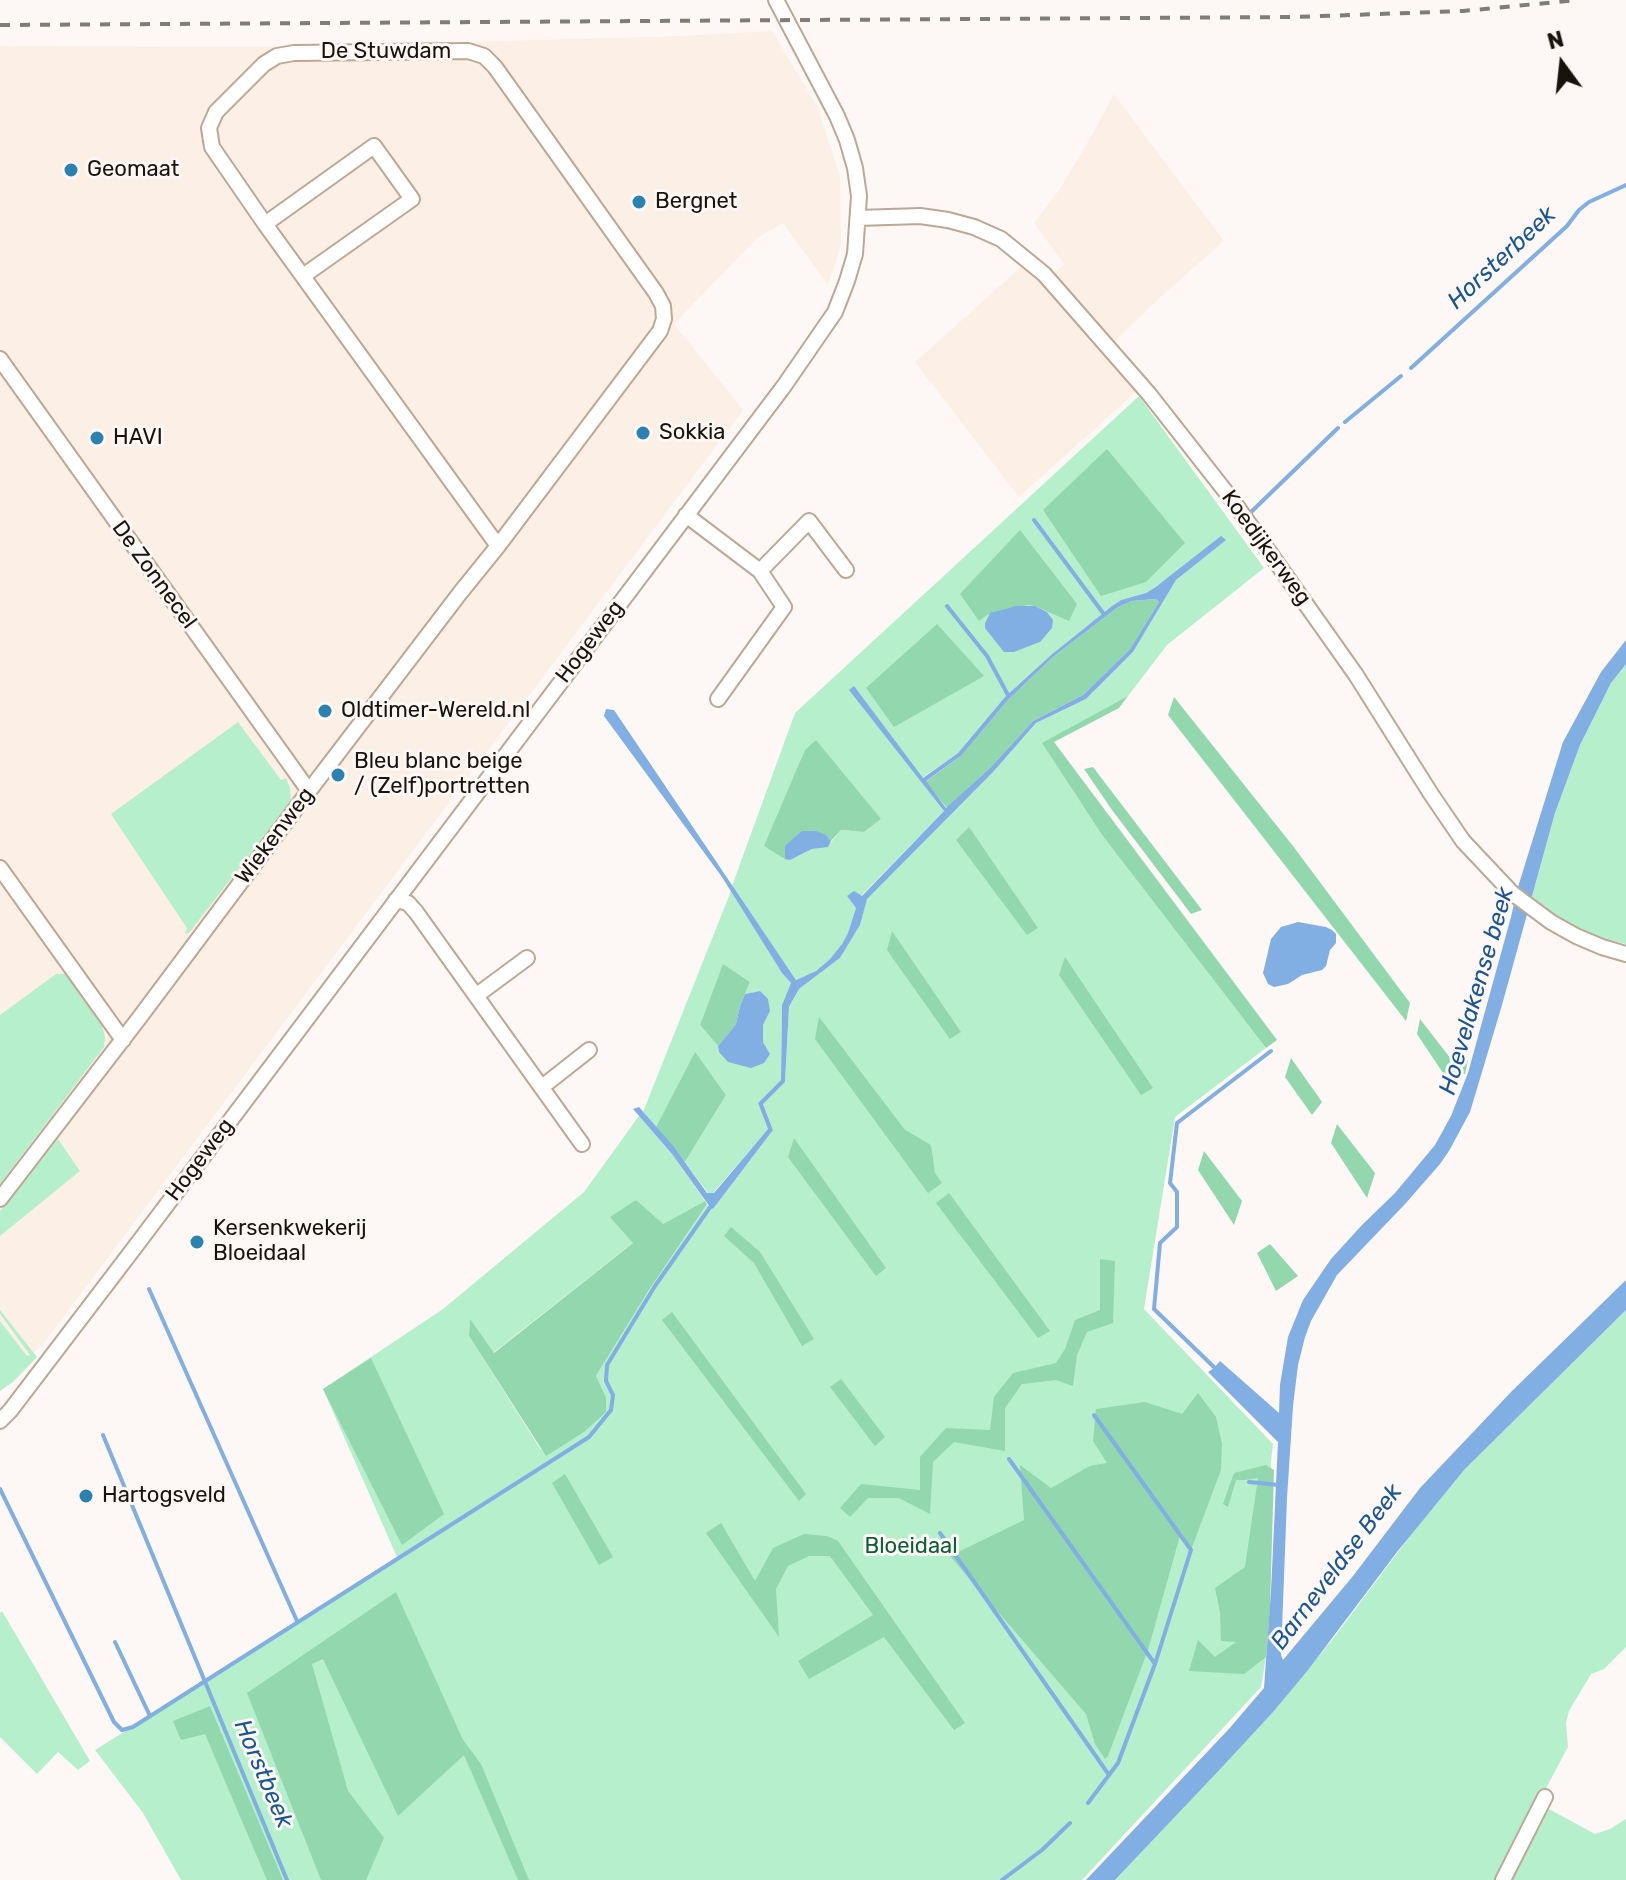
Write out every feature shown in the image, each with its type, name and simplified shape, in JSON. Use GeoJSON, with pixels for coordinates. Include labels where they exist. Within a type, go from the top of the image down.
{"type":"FeatureCollection","features":[{"type":"Feature","properties":{"kind":"street","name":"Hogeweg"},"geometry":{"type":"LineString","coordinates":[[0,1421],[806,357],[835,312],[855,254],[859,196],[855,168],[837,116],[776,0]]}},
{"type":"Feature","properties":{"kind":"street","name":"De Stuwdam"},"geometry":{"type":"LineString","coordinates":[[498,546],[212,147],[209,128],[216,112],[264,64],[277,56],[294,53],[468,51],[484,56],[495,67],[656,293],[663,306],[664,319]]}},
{"type":"Feature","properties":{"kind":"street"},"geometry":{"type":"LineString","coordinates":[[265,224],[374,146],[412,199],[303,276]]}},
{"type":"Feature","properties":{"kind":"street","name":"Koedijkerweg"},"geometry":{"type":"LineString","coordinates":[[858,218],[920,216],[974,227],[1001,239],[1044,274],[1149,394],[1233,501],[1341,653],[1463,841],[1512,893],[1551,922],[1576,936],[1626,954]]}},
{"type":"Feature","properties":{"kind":"street","name":"Wiekenweg"},"geometry":{"type":"LineString","coordinates":[[0,1199],[498,546],[660,331],[664,319]]}},
{"type":"Feature","properties":{"kind":"street","name":"De Zonnecel"},"geometry":{"type":"LineString","coordinates":[[0,359],[309,791]]}},
{"type":"Feature","properties":{"kind":"street"},"geometry":{"type":"LineString","coordinates":[[686,515],[760,571],[784,607],[718,699]]}},
{"type":"Feature","properties":{"kind":"street"},"geometry":{"type":"LineString","coordinates":[[760,571],[809,521],[846,570]]}},
{"type":"Feature","properties":{"kind":"street"},"geometry":{"type":"LineString","coordinates":[[0,868],[123,1040]]}},
{"type":"Feature","properties":{"kind":"street"},"geometry":{"type":"LineString","coordinates":[[396,900],[412,907],[582,1144]]}},
{"type":"Feature","properties":{"kind":"street"},"geometry":{"type":"LineString","coordinates":[[477,995],[527,958]]}},
{"type":"Feature","properties":{"kind":"street"},"geometry":{"type":"LineString","coordinates":[[542,1087],[589,1050]]}},
{"type":"Feature","properties":{"kind":"street","name":"Hogeweg"},"geometry":{"type":"LineString","coordinates":[[0,1407],[40,1372]]}},
{"type":"Feature","properties":{"kind":"street"},"geometry":{"type":"LineString","coordinates":[[1503,1880],[1545,1797]]}},
{"type":"Feature","properties":{"kind":"shaded area"},"geometry":{"type":"Polygon","coordinates":[[[772,31],[817,106],[840,176],[841,246],[828,285],[783,223],[757,238],[674,324],[743,410],[43,1344],[0,1387],[0,46],[288,47],[772,31]]]}},
{"type":"Feature","properties":{"kind":"shaded area"},"geometry":{"type":"Polygon","coordinates":[[[1114,94],[1224,241],[1104,352],[1137,391],[1019,497],[915,362],[1022,266],[1042,284],[1064,264],[1034,223],[1060,189],[1114,94]]]}},
{"type":"Feature","properties":{"kind":"green space","name":"Bloeidaal"},"geometry":{"type":"Polygon","coordinates":[[[1139,396],[1264,568],[1167,645],[1128,696],[1043,744],[1102,835],[1266,1048],[1175,1117],[1144,1309],[1273,1444],[1266,1657],[1261,1687],[1082,1880],[181,1880],[143,1813],[95,1750],[397,1557],[323,1389],[443,1309],[584,1192],[639,1116],[672,1154],[705,1201],[663,1224],[611,1216],[634,1242],[493,1353],[470,1321],[469,1336],[541,1450],[606,1397],[596,1376],[649,1290],[707,1204],[713,1209],[773,1130],[763,1103],[785,1082],[789,1008],[799,989],[840,958],[860,925],[866,899],[994,771],[1036,723],[1086,699],[1133,652],[1176,580],[1225,540],[1146,593],[1112,606],[1005,697],[958,753],[922,778],[854,687],[850,690],[944,811],[861,896],[847,896],[856,908],[842,944],[816,971],[796,980],[732,886],[795,713],[1139,396]],[[1035,606],[990,613],[985,623],[1014,652],[1040,642],[1053,620],[1047,612],[1035,606]],[[881,819],[764,846],[790,860],[812,849],[828,846],[841,830],[864,832],[881,819]]]}},
{"type":"Feature","properties":{"kind":"green space"},"geometry":{"type":"Polygon","coordinates":[[[1107,449],[1185,543],[1146,582],[1101,596],[1043,510],[1107,449]]]}},
{"type":"Feature","properties":{"kind":"green space"},"geometry":{"type":"Polygon","coordinates":[[[1020,530],[1077,604],[1069,621],[1029,605],[1004,609],[979,621],[960,594],[1020,530]]]}},
{"type":"Feature","properties":{"kind":"green space"},"geometry":{"type":"Polygon","coordinates":[[[1156,599],[1159,602],[1130,649],[1083,695],[1033,721],[990,768],[947,808],[925,782],[962,755],[1008,700],[1053,657],[1118,607],[1132,601],[1156,599]]]}},
{"type":"Feature","properties":{"kind":"green space"},"geometry":{"type":"Polygon","coordinates":[[[937,624],[984,676],[894,727],[866,688],[937,624]]]}},
{"type":"Feature","properties":{"kind":"green space"},"geometry":{"type":"Polygon","coordinates":[[[1626,664],[1626,944],[1591,935],[1566,922],[1532,897],[1555,813],[1580,745],[1611,683],[1626,664]]]}},
{"type":"Feature","properties":{"kind":"green space"},"geometry":{"type":"Polygon","coordinates":[[[1128,696],[1119,708],[1054,742],[1277,1040],[1266,1048],[1102,835],[1042,743],[1128,696]]]}},
{"type":"Feature","properties":{"kind":"green space"},"geometry":{"type":"Polygon","coordinates":[[[1174,697],[1293,846],[1410,1003],[1406,1021],[1168,715],[1174,697]]]}},
{"type":"Feature","properties":{"kind":"green space"},"geometry":{"type":"Polygon","coordinates":[[[238,722],[281,780],[286,778],[291,801],[186,934],[187,928],[111,814],[238,722]]]}},
{"type":"Feature","properties":{"kind":"green space"},"geometry":{"type":"Polygon","coordinates":[[[816,740],[881,819],[864,832],[841,830],[831,841],[826,835],[785,846],[785,859],[764,846],[805,750],[816,740]]]}},
{"type":"Feature","properties":{"kind":"green space"},"geometry":{"type":"Polygon","coordinates":[[[1093,767],[1202,910],[1191,914],[1084,769],[1093,767]]]}},
{"type":"Feature","properties":{"kind":"green space"},"geometry":{"type":"Polygon","coordinates":[[[969,827],[1038,928],[1027,935],[956,840],[969,827]]]}},
{"type":"Feature","properties":{"kind":"green space"},"geometry":{"type":"Polygon","coordinates":[[[731,891],[791,983],[782,1005],[781,1080],[758,1103],[768,1129],[713,1193],[708,1193],[685,1162],[726,1095],[695,1053],[656,1127],[643,1112],[731,891]],[[723,965],[700,1025],[718,1046],[719,1052],[770,1054],[763,1042],[763,1025],[770,1011],[760,991],[745,994],[750,982],[723,965]]]}},
{"type":"Feature","properties":{"kind":"green space"},"geometry":{"type":"Polygon","coordinates":[[[892,931],[961,1032],[950,1039],[887,950],[892,931]]]}},
{"type":"Feature","properties":{"kind":"green space"},"geometry":{"type":"Polygon","coordinates":[[[1065,957],[1153,1088],[1141,1095],[1059,975],[1065,957]]]}},
{"type":"Feature","properties":{"kind":"green space"},"geometry":{"type":"Polygon","coordinates":[[[723,964],[750,982],[736,1024],[718,1046],[700,1025],[723,964]]]}},
{"type":"Feature","properties":{"kind":"green space"},"geometry":{"type":"Polygon","coordinates":[[[56,974],[66,974],[102,1026],[104,1047],[0,1184],[0,1015],[56,974]]]}},
{"type":"Feature","properties":{"kind":"green space"},"geometry":{"type":"Polygon","coordinates":[[[819,1017],[905,1130],[931,1145],[935,1173],[942,1183],[928,1193],[815,1039],[819,1017]]]}},
{"type":"Feature","properties":{"kind":"green space"},"geometry":{"type":"Polygon","coordinates":[[[1420,1019],[1451,1059],[1468,1060],[1465,1074],[1443,1073],[1417,1034],[1420,1019]]]}},
{"type":"Feature","properties":{"kind":"green space"},"geometry":{"type":"Polygon","coordinates":[[[695,1052],[726,1095],[685,1162],[656,1127],[695,1052]]]}},
{"type":"Feature","properties":{"kind":"green space"},"geometry":{"type":"Polygon","coordinates":[[[1291,1058],[1322,1102],[1312,1115],[1285,1077],[1291,1058]]]}},
{"type":"Feature","properties":{"kind":"green space"},"geometry":{"type":"Polygon","coordinates":[[[1337,1124],[1375,1173],[1367,1198],[1331,1143],[1337,1124]]]}},
{"type":"Feature","properties":{"kind":"green space"},"geometry":{"type":"Polygon","coordinates":[[[794,1138],[886,1268],[876,1276],[788,1157],[794,1138]]]}},
{"type":"Feature","properties":{"kind":"green space"},"geometry":{"type":"Polygon","coordinates":[[[58,1139],[80,1171],[0,1236],[0,1211],[58,1139]]]}},
{"type":"Feature","properties":{"kind":"green space"},"geometry":{"type":"Polygon","coordinates":[[[1204,1151],[1242,1201],[1234,1225],[1198,1170],[1204,1151]]]}},
{"type":"Feature","properties":{"kind":"green space"},"geometry":{"type":"Polygon","coordinates":[[[949,1193],[1050,1331],[1038,1338],[936,1203],[949,1193]]]}},
{"type":"Feature","properties":{"kind":"green space"},"geometry":{"type":"Polygon","coordinates":[[[636,1200],[663,1224],[705,1201],[707,1204],[596,1376],[606,1397],[606,1412],[584,1432],[546,1456],[469,1336],[470,1319],[494,1353],[633,1243],[610,1217],[636,1200]]]}},
{"type":"Feature","properties":{"kind":"green space"},"geometry":{"type":"Polygon","coordinates":[[[731,1227],[760,1252],[814,1339],[802,1346],[754,1263],[724,1236],[731,1227]]]}},
{"type":"Feature","properties":{"kind":"green space"},"geometry":{"type":"Polygon","coordinates":[[[1270,1244],[1298,1276],[1276,1291],[1257,1253],[1270,1244]]]}},
{"type":"Feature","properties":{"kind":"green space"},"geometry":{"type":"Polygon","coordinates":[[[1100,1259],[1115,1261],[1113,1323],[1087,1332],[1077,1355],[1073,1386],[1056,1380],[1022,1384],[1005,1408],[1005,1451],[954,1442],[933,1462],[930,1514],[899,1498],[868,1498],[850,1517],[840,1508],[861,1484],[920,1490],[920,1457],[946,1428],[990,1430],[994,1397],[1013,1373],[1056,1363],[1065,1349],[1075,1320],[1100,1310],[1100,1259]]]}},
{"type":"Feature","properties":{"kind":"green space"},"geometry":{"type":"Polygon","coordinates":[[[0,1310],[37,1357],[0,1391],[0,1321],[27,1356],[30,1355],[0,1310]]]}},
{"type":"Feature","properties":{"kind":"green space"},"geometry":{"type":"Polygon","coordinates":[[[1626,1310],[1626,1647],[1604,1669],[1591,1674],[1569,1711],[1566,1723],[1568,1747],[1497,1880],[1115,1880],[1274,1711],[1465,1469],[1626,1310]]]}},
{"type":"Feature","properties":{"kind":"green space"},"geometry":{"type":"Polygon","coordinates":[[[672,1312],[806,1494],[799,1501],[662,1320],[672,1312]]]}},
{"type":"Feature","properties":{"kind":"green space"},"geometry":{"type":"Polygon","coordinates":[[[371,1358],[444,1514],[402,1545],[323,1389],[371,1358]]]}},
{"type":"Feature","properties":{"kind":"green space"},"geometry":{"type":"Polygon","coordinates":[[[841,1379],[885,1437],[875,1446],[830,1387],[841,1379]]]}},
{"type":"Feature","properties":{"kind":"green space"},"geometry":{"type":"Polygon","coordinates":[[[1198,1393],[1216,1417],[1222,1444],[1221,1470],[1191,1550],[1181,1532],[1148,1650],[1105,1759],[1095,1744],[1086,1714],[950,1556],[1024,1520],[1020,1465],[1051,1488],[1090,1466],[1107,1463],[1093,1441],[1096,1409],[1145,1402],[1182,1414],[1198,1393]]]}},
{"type":"Feature","properties":{"kind":"green space"},"geometry":{"type":"Polygon","coordinates":[[[1266,1465],[1274,1470],[1266,1657],[1244,1674],[1189,1671],[1198,1640],[1215,1657],[1236,1642],[1221,1641],[1215,1588],[1245,1567],[1258,1478],[1236,1480],[1228,1507],[1223,1504],[1234,1473],[1266,1465]]]}},
{"type":"Feature","properties":{"kind":"green space"},"geometry":{"type":"Polygon","coordinates":[[[565,1474],[613,1557],[599,1565],[552,1483],[565,1474]]]}},
{"type":"Feature","properties":{"kind":"green space"},"geometry":{"type":"Polygon","coordinates":[[[721,1523],[755,1581],[773,1548],[804,1534],[827,1536],[838,1541],[965,1723],[954,1730],[884,1637],[809,1679],[798,1661],[873,1615],[830,1556],[809,1556],[788,1566],[776,1589],[779,1637],[706,1533],[721,1523]]]}},
{"type":"Feature","properties":{"kind":"green space"},"geometry":{"type":"Polygon","coordinates":[[[396,1592],[463,1740],[481,1764],[529,1880],[518,1880],[464,1755],[398,1816],[323,1659],[312,1664],[348,1791],[384,1838],[366,1880],[321,1880],[247,1693],[396,1592]]]}},
{"type":"Feature","properties":{"kind":"green space"},"geometry":{"type":"Polygon","coordinates":[[[2,1611],[90,1761],[78,1770],[58,1752],[37,1774],[0,1737],[2,1611]]]}},
{"type":"Feature","properties":{"kind":"green space"},"geometry":{"type":"Polygon","coordinates":[[[210,1706],[283,1880],[267,1880],[205,1734],[181,1740],[173,1721],[210,1706]]]}},
{"type":"Feature","properties":{"kind":"green space"},"geometry":{"type":"Polygon","coordinates":[[[1549,1809],[1595,1834],[1626,1819],[1626,1880],[1512,1880],[1549,1809]]]}},
{"type":"Feature","properties":{"kind":"water"},"geometry":{"type":"Polygon","coordinates":[[[1221,536],[1226,540],[1176,580],[1133,652],[1086,699],[1036,723],[994,771],[867,899],[860,925],[840,958],[799,989],[789,1007],[785,1082],[763,1104],[773,1130],[713,1209],[710,1207],[672,1154],[633,1109],[639,1107],[674,1147],[707,1193],[714,1193],[768,1129],[758,1103],[781,1080],[782,1005],[791,983],[722,877],[604,716],[606,709],[614,710],[796,980],[816,971],[842,944],[856,908],[847,896],[854,891],[862,896],[944,811],[849,690],[854,686],[923,778],[958,753],[1005,697],[1051,655],[1121,600],[1146,593],[1221,536]],[[1156,599],[1132,601],[1118,607],[1053,657],[1008,700],[962,755],[926,781],[946,808],[990,768],[1033,721],[1083,695],[1130,649],[1159,602],[1156,599]]]}},
{"type":"Feature","properties":{"kind":"water"},"geometry":{"type":"Polygon","coordinates":[[[1016,606],[1035,606],[1047,612],[1053,620],[1052,628],[1040,642],[1014,652],[1004,652],[985,628],[985,623],[990,613],[1016,606]]]}},
{"type":"Feature","properties":{"kind":"water"},"geometry":{"type":"Polygon","coordinates":[[[1626,640],[1626,664],[1611,683],[1580,745],[1555,813],[1470,1112],[1440,1164],[1337,1275],[1305,1337],[1293,1406],[1283,1660],[1353,1576],[1420,1488],[1512,1391],[1626,1280],[1626,1310],[1465,1469],[1274,1711],[1115,1880],[1086,1880],[1264,1688],[1278,1442],[1208,1372],[1220,1361],[1279,1413],[1288,1337],[1303,1300],[1331,1259],[1395,1193],[1435,1145],[1451,1116],[1468,1073],[1518,887],[1563,742],[1601,672],[1626,640]]]}},
{"type":"Feature","properties":{"kind":"water"},"geometry":{"type":"Polygon","coordinates":[[[802,831],[816,831],[831,841],[828,847],[785,859],[785,846],[802,831]]]}},
{"type":"Feature","properties":{"kind":"water"},"geometry":{"type":"Polygon","coordinates":[[[1298,922],[1332,930],[1336,934],[1336,943],[1322,970],[1274,987],[1268,984],[1263,973],[1271,939],[1281,927],[1298,922]]]}},
{"type":"Feature","properties":{"kind":"water"},"geometry":{"type":"Polygon","coordinates":[[[760,991],[768,999],[770,1011],[763,1025],[763,1042],[770,1054],[764,1063],[751,1068],[728,1062],[718,1046],[736,1024],[745,994],[760,991]]]}},
{"type":"Feature","properties":{"kind":"waterway","name":"Horsterbeek"},"geometry":{"type":"LineString","coordinates":[[1411,368],[1567,226],[1579,210],[1626,185]]}},
{"type":"Feature","properties":{"kind":"waterway","name":"Horsterbeek"},"geometry":{"type":"LineString","coordinates":[[1345,422],[1401,376]]}},
{"type":"Feature","properties":{"kind":"waterway","name":"Horsterbeek"},"geometry":{"type":"LineString","coordinates":[[1250,513],[1338,428]]}},
{"type":"Feature","properties":{"kind":"waterway"},"geometry":{"type":"LineString","coordinates":[[1034,520],[1103,613]]}},
{"type":"Feature","properties":{"kind":"waterway"},"geometry":{"type":"LineString","coordinates":[[947,606],[987,656],[1008,695]]}},
{"type":"Feature","properties":{"kind":"waterway"},"geometry":{"type":"LineString","coordinates":[[1217,1370],[1154,1309],[1160,1243],[1177,1227],[1177,1192],[1170,1183],[1177,1123],[1271,1051]]}},
{"type":"Feature","properties":{"kind":"waterway"},"geometry":{"type":"LineString","coordinates":[[0,1489],[114,1722],[122,1730],[133,1727],[589,1437],[611,1410],[613,1395],[606,1381],[607,1365],[655,1286],[713,1203]]}},
{"type":"Feature","properties":{"kind":"waterway"},"geometry":{"type":"LineString","coordinates":[[149,1289],[297,1621]]}},
{"type":"Feature","properties":{"kind":"waterway"},"geometry":{"type":"LineString","coordinates":[[1088,1803],[1118,1763],[1155,1664],[1191,1550],[1094,1415]]}},
{"type":"Feature","properties":{"kind":"waterway","name":"Horstbeek"},"geometry":{"type":"LineString","coordinates":[[103,1435],[287,1880]]}},
{"type":"Feature","properties":{"kind":"waterway"},"geometry":{"type":"LineString","coordinates":[[1009,1459],[1155,1664]]}},
{"type":"Feature","properties":{"kind":"waterway"},"geometry":{"type":"LineString","coordinates":[[1249,1482],[1279,1485]]}},
{"type":"Feature","properties":{"kind":"waterway"},"geometry":{"type":"LineString","coordinates":[[940,1533],[1109,1775]]}},
{"type":"Feature","properties":{"kind":"waterway"},"geometry":{"type":"LineString","coordinates":[[115,1642],[150,1716]]}},
{"type":"Feature","properties":{"kind":"waterway"},"geometry":{"type":"LineString","coordinates":[[1002,1880],[1042,1850],[1070,1823]]}},
{"type":"Feature","properties":{"kind":"railway"},"geometry":{"type":"LineString","coordinates":[[0,25],[1295,17],[1463,11],[1578,0]]}},
{"type":"Feature","properties":{"kind":"place","name":"Geomaat"},"geometry":{"type":"Point","coordinates":[71,170]}},
{"type":"Feature","properties":{"kind":"place","name":"Bergnet"},"geometry":{"type":"Point","coordinates":[639,202]}},
{"type":"Feature","properties":{"kind":"place","name":"Sokkia"},"geometry":{"type":"Point","coordinates":[643,433]}},
{"type":"Feature","properties":{"kind":"place","name":"HAVI"},"geometry":{"type":"Point","coordinates":[97,438]}},
{"type":"Feature","properties":{"kind":"place","name":"Oldtimer-Wereld.nl"},"geometry":{"type":"Point","coordinates":[325,711]}},
{"type":"Feature","properties":{"kind":"place","name":"Bleu blanc beige / (Zelf)portretten"},"geometry":{"type":"Point","coordinates":[338,775]}},
{"type":"Feature","properties":{"kind":"place","name":"Kersenkwekerij Bloeidaal"},"geometry":{"type":"Point","coordinates":[197,1242]}},
{"type":"Feature","properties":{"kind":"place","name":"Hartogsveld"},"geometry":{"type":"Point","coordinates":[86,1496]}},
{"type":"Feature","properties":{"kind":"water label","name":"Hoevelakense beek"},"geometry":{"type":"Point","coordinates":[1477,991]}},
{"type":"Feature","properties":{"kind":"water label","name":"Barneveldse Beek"},"geometry":{"type":"Point","coordinates":[1337,1567]}}]}
